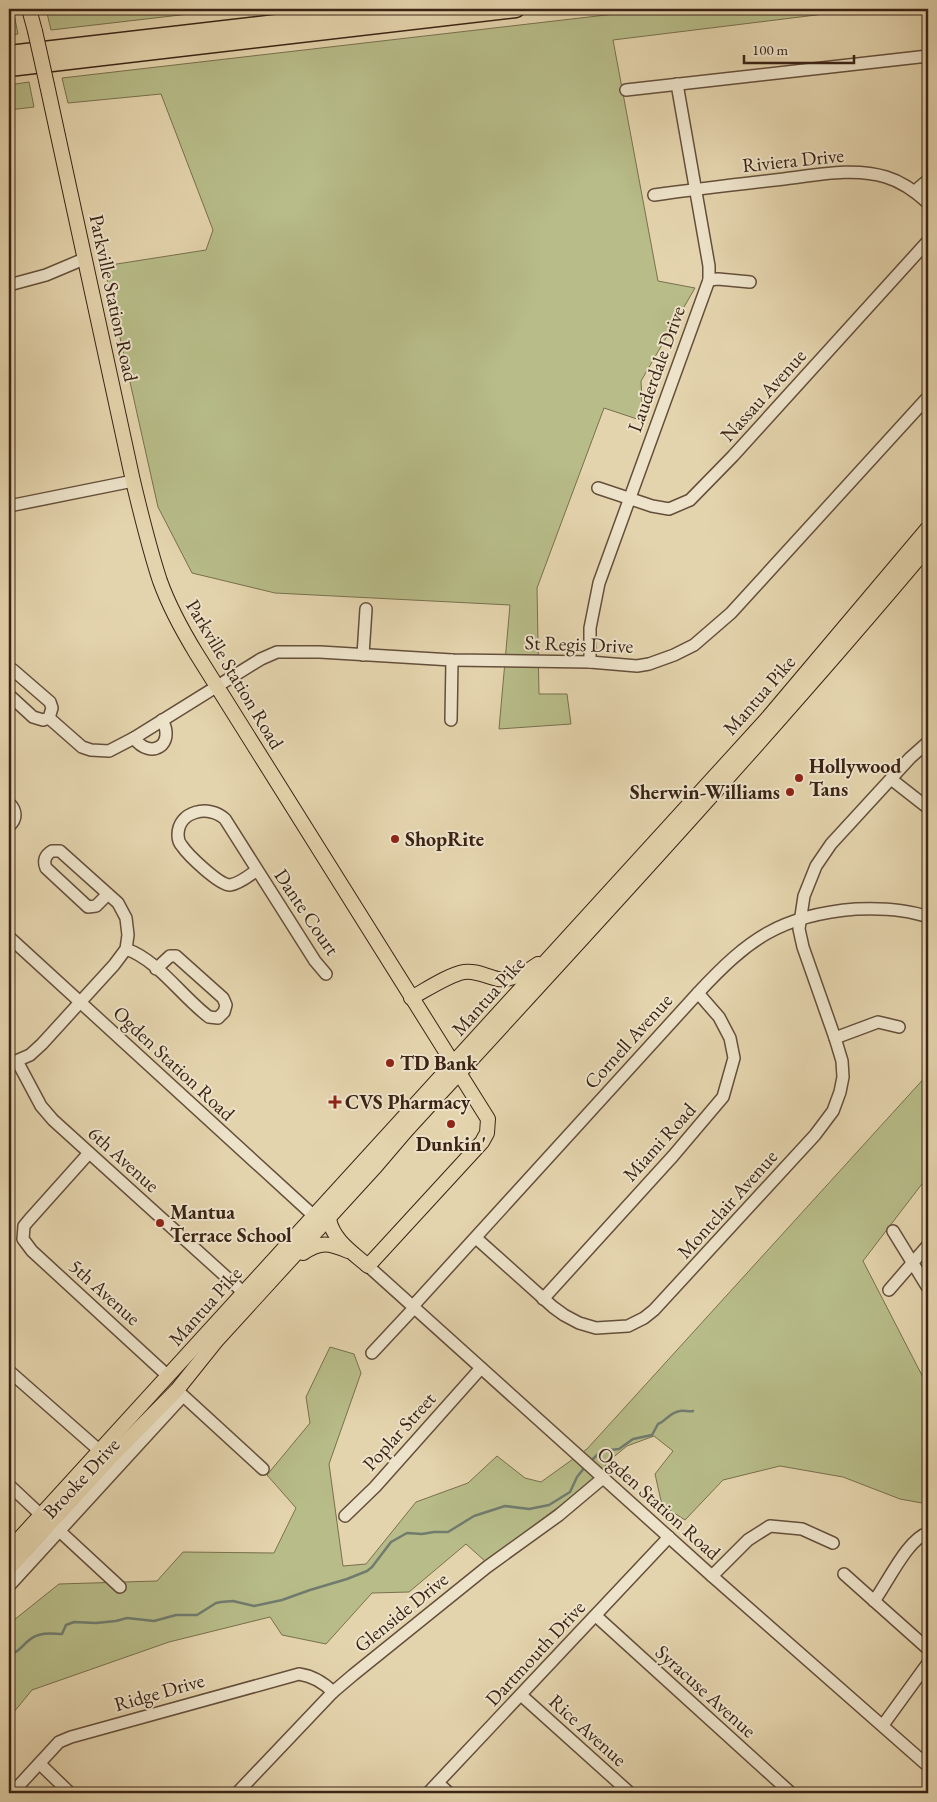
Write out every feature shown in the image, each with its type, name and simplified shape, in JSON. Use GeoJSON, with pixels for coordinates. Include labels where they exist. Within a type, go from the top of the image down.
{"type":"FeatureCollection","features":[{"type":"Feature","properties":{"kind":"highway"},"geometry":{"type":"LineString","coordinates":[[9,54],[397,9]]}},
{"type":"Feature","properties":{"kind":"highway"},"geometry":{"type":"LineString","coordinates":[[9,68],[516,9]]}},
{"type":"Feature","properties":{"kind":"main road","name":"Parkville Station Road"},"geometry":{"type":"LineString","coordinates":[[29,9],[133,481],[160,581],[181,628],[488,1119],[486,1133],[482,1142],[368,1266]]}},
{"type":"Feature","properties":{"kind":"main road","name":"Mantua Pike"},"geometry":{"type":"LineString","coordinates":[[9,1568],[109,1459],[179,1393],[217,1340],[329,1219],[553,953],[766,720],[928,528]]}},
{"type":"Feature","properties":{"kind":"main road","name":"Mantua Pike"},"geometry":{"type":"LineString","coordinates":[[9,1550],[50,1522],[100,1451],[314,1216],[633,884],[787,712],[928,547]]}},
{"type":"Feature","properties":{"kind":"main road"},"geometry":{"type":"LineString","coordinates":[[411,998],[438,983],[464,972],[484,974],[500,980],[515,976],[534,967],[553,953]]}},
{"type":"Feature","properties":{"kind":"main road"},"geometry":{"type":"LineString","coordinates":[[329,1219],[335,1236],[368,1266]]}},
{"type":"Feature","properties":{"kind":"main road"},"geometry":{"type":"LineString","coordinates":[[217,1340],[226,1337],[304,1252],[315,1245],[323,1243],[337,1246],[353,1253]]}},
{"type":"Feature","properties":{"kind":"street"},"geometry":{"type":"LineString","coordinates":[[626,90],[928,56]]}},
{"type":"Feature","properties":{"kind":"street","name":"Lauderdale Drive"},"geometry":{"type":"LineString","coordinates":[[590,662],[590,628],[599,583],[709,280],[709,266],[684,115],[677,84]]}},
{"type":"Feature","properties":{"kind":"street","name":"Riviera Drive"},"geometry":{"type":"LineString","coordinates":[[654,195],[821,175],[866,172],[886,176],[899,182],[915,191],[928,203]]}},
{"type":"Feature","properties":{"kind":"street"},"geometry":{"type":"LineString","coordinates":[[915,191],[928,180]]}},
{"type":"Feature","properties":{"kind":"street","name":"Nassau Avenue"},"geometry":{"type":"LineString","coordinates":[[598,488],[652,506],[669,509],[690,500],[733,456],[928,241]]}},
{"type":"Feature","properties":{"kind":"street"},"geometry":{"type":"LineString","coordinates":[[9,285],[46,275],[84,259]]}},
{"type":"Feature","properties":{"kind":"street"},"geometry":{"type":"LineString","coordinates":[[709,280],[750,282]]}},
{"type":"Feature","properties":{"kind":"street","name":"St Regis Drive"},"geometry":{"type":"LineString","coordinates":[[49,718],[73,741],[91,750],[110,751],[261,659],[277,652],[452,660],[590,662],[624,666],[637,666],[661,660],[694,645],[731,613],[928,397]]}},
{"type":"Feature","properties":{"kind":"street"},"geometry":{"type":"LineString","coordinates":[[9,506],[133,481]]}},
{"type":"Feature","properties":{"kind":"street"},"geometry":{"type":"LineString","coordinates":[[363,655],[366,609]]}},
{"type":"Feature","properties":{"kind":"street"},"geometry":{"type":"LineString","coordinates":[[451,720],[452,660]]}},
{"type":"Feature","properties":{"kind":"street"},"geometry":{"type":"LineString","coordinates":[[9,668],[50,702],[52,708],[49,718],[43,720],[33,717],[9,695]]}},
{"type":"Feature","properties":{"kind":"street"},"geometry":{"type":"LineString","coordinates":[[134,738],[143,747],[149,749],[158,748],[166,740],[167,733],[162,720]]}},
{"type":"Feature","properties":{"kind":"street","name":"Montclair Avenue"},"geometry":{"type":"LineString","coordinates":[[476,1238],[564,1316],[596,1328],[628,1326],[644,1318],[654,1310],[827,1121],[840,1092],[843,1077],[842,1061],[803,947],[799,929],[804,896],[816,866],[831,844],[910,758],[928,742]]}},
{"type":"Feature","properties":{"kind":"street"},"geometry":{"type":"LineString","coordinates":[[891,779],[928,808]]}},
{"type":"Feature","properties":{"kind":"street"},"geometry":{"type":"LineString","coordinates":[[9,804],[15,813],[13,822],[9,826]]}},
{"type":"Feature","properties":{"kind":"street","name":"Dante Court"},"geometry":{"type":"LineString","coordinates":[[257,870],[234,884],[228,885],[219,881],[182,847],[178,835],[182,822],[191,814],[200,811],[214,812],[228,822],[257,870],[326,974]]}},
{"type":"Feature","properties":{"kind":"street"},"geometry":{"type":"LineString","coordinates":[[13,1062],[30,1055],[42,1044],[109,972],[126,949],[128,935],[126,918],[118,903],[108,894],[60,851],[52,851],[46,856],[44,864],[46,868],[88,906],[92,908],[96,906],[108,894]]}},
{"type":"Feature","properties":{"kind":"street","name":"Cornell Avenue"},"geometry":{"type":"LineString","coordinates":[[372,1353],[698,992],[731,959],[758,938],[802,917],[832,911],[885,909],[928,917]]}},
{"type":"Feature","properties":{"kind":"street","name":"Ogden Station Road"},"geometry":{"type":"LineString","coordinates":[[9,937],[314,1216]]}},
{"type":"Feature","properties":{"kind":"street"},"geometry":{"type":"LineString","coordinates":[[126,949],[141,956],[209,1017],[218,1018],[224,1012],[226,1005],[223,998],[176,956],[170,956],[156,969]]}},
{"type":"Feature","properties":{"kind":"street","name":"Miami Road"},"geometry":{"type":"LineString","coordinates":[[543,1299],[673,1156],[723,1097],[734,1058],[730,1038],[719,1017],[698,992]]}},
{"type":"Feature","properties":{"kind":"street"},"geometry":{"type":"LineString","coordinates":[[835,1038],[878,1022],[899,1027]]}},
{"type":"Feature","properties":{"kind":"street","name":"6th Avenue"},"geometry":{"type":"LineString","coordinates":[[13,1062],[41,1106],[89,1153],[244,1293]]}},
{"type":"Feature","properties":{"kind":"street","name":"5th Avenue"},"geometry":{"type":"LineString","coordinates":[[89,1153],[24,1226],[22,1233],[24,1243],[168,1376]]}},
{"type":"Feature","properties":{"kind":"street"},"geometry":{"type":"LineString","coordinates":[[893,1231],[928,1288]]}},
{"type":"Feature","properties":{"kind":"street"},"geometry":{"type":"LineString","coordinates":[[889,1290],[928,1246]]}},
{"type":"Feature","properties":{"kind":"street","name":"Ogden Station Road"},"geometry":{"type":"LineString","coordinates":[[368,1266],[712,1576],[928,1766]]}},
{"type":"Feature","properties":{"kind":"street","name":"Poplar Street"},"geometry":{"type":"LineString","coordinates":[[345,1516],[375,1486],[481,1368]]}},
{"type":"Feature","properties":{"kind":"street"},"geometry":{"type":"LineString","coordinates":[[9,1371],[100,1451]]}},
{"type":"Feature","properties":{"kind":"street"},"geometry":{"type":"LineString","coordinates":[[179,1393],[263,1469]]}},
{"type":"Feature","properties":{"kind":"street","name":"Glenside Drive"},"geometry":{"type":"LineString","coordinates":[[237,1793],[333,1692],[452,1595],[559,1515],[603,1478]]}},
{"type":"Feature","properties":{"kind":"street"},"geometry":{"type":"LineString","coordinates":[[9,1485],[120,1587]]}},
{"type":"Feature","properties":{"kind":"street","name":"Brooke Drive"},"geometry":{"type":"LineString","coordinates":[[9,1586],[50,1522]]}},
{"type":"Feature","properties":{"kind":"street"},"geometry":{"type":"LineString","coordinates":[[712,1576],[748,1540],[770,1526],[802,1529],[834,1543]]}},
{"type":"Feature","properties":{"kind":"street"},"geometry":{"type":"LineString","coordinates":[[874,1601],[908,1548],[924,1534],[928,1533]]}},
{"type":"Feature","properties":{"kind":"street","name":"Dartmouth Drive"},"geometry":{"type":"LineString","coordinates":[[428,1793],[669,1537]]}},
{"type":"Feature","properties":{"kind":"street"},"geometry":{"type":"LineString","coordinates":[[844,1574],[928,1649]]}},
{"type":"Feature","properties":{"kind":"street","name":"Syracuse Avenue"},"geometry":{"type":"LineString","coordinates":[[596,1616],[791,1793]]}},
{"type":"Feature","properties":{"kind":"street"},"geometry":{"type":"LineString","coordinates":[[883,1725],[928,1663]]}},
{"type":"Feature","properties":{"kind":"street","name":"Ridge Drive"},"geometry":{"type":"LineString","coordinates":[[12,1793],[59,1742],[71,1737],[299,1674],[316,1679],[333,1692]]}},
{"type":"Feature","properties":{"kind":"street","name":"Rice Avenue"},"geometry":{"type":"LineString","coordinates":[[521,1695],[630,1793]]}},
{"type":"Feature","properties":{"kind":"street"},"geometry":{"type":"LineString","coordinates":[[40,1764],[70,1793]]}},
{"type":"Feature","properties":{"kind":"street"},"geometry":{"type":"LineString","coordinates":[[438,1783],[450,1793]]}},
{"type":"Feature","properties":{"kind":"green space"},"geometry":{"type":"Polygon","coordinates":[[[9,9],[13,9],[18,34],[9,35],[9,9]]]}},
{"type":"Feature","properties":{"kind":"green space"},"geometry":{"type":"Polygon","coordinates":[[[46,9],[232,9],[51,30],[46,9]]]}},
{"type":"Feature","properties":{"kind":"green space"},"geometry":{"type":"Polygon","coordinates":[[[658,9],[865,9],[613,40],[658,281],[695,288],[641,381],[643,421],[604,408],[537,588],[539,694],[567,694],[571,724],[499,729],[510,605],[275,593],[192,573],[158,507],[104,266],[206,250],[213,230],[161,94],[68,103],[62,78],[658,9]]]}},
{"type":"Feature","properties":{"kind":"green space"},"geometry":{"type":"Polygon","coordinates":[[[29,82],[34,107],[9,110],[9,85],[29,82]]]}},
{"type":"Feature","properties":{"kind":"green space"},"geometry":{"type":"Polygon","coordinates":[[[928,1074],[928,1176],[863,1261],[928,1387],[928,1497],[922,1503],[900,1499],[843,1477],[780,1466],[723,1480],[685,1520],[662,1505],[655,1474],[673,1451],[654,1436],[627,1446],[610,1460],[595,1479],[486,1562],[466,1544],[409,1592],[372,1593],[326,1644],[282,1635],[270,1617],[169,1642],[32,1690],[9,1718],[9,1624],[59,1584],[157,1581],[183,1552],[274,1553],[296,1508],[267,1475],[310,1423],[306,1397],[330,1347],[354,1354],[361,1373],[329,1464],[343,1566],[366,1564],[416,1502],[468,1483],[497,1456],[525,1478],[541,1482],[587,1449],[928,1074]]]}},
{"type":"Feature","properties":{"kind":"waterway"},"geometry":{"type":"LineString","coordinates":[[591,1461],[601,1451],[619,1449],[633,1439],[652,1435],[658,1424],[673,1413],[693,1411]]}},
{"type":"Feature","properties":{"kind":"waterway"},"geometry":{"type":"LineString","coordinates":[[9,1655],[36,1636],[49,1633],[62,1634],[66,1625],[74,1622],[96,1623],[127,1618],[154,1621],[176,1615],[197,1615],[216,1603],[233,1601],[254,1606],[282,1600],[347,1579],[367,1571],[391,1542],[407,1533],[448,1532],[474,1516],[505,1506],[529,1509],[549,1505],[570,1492],[577,1477],[585,1467]]}},
{"type":"Feature","properties":{"kind":"place","name":"Hollywood Tans"},"geometry":{"type":"Point","coordinates":[799,778]}},
{"type":"Feature","properties":{"kind":"place","name":"Sherwin-Williams"},"geometry":{"type":"Point","coordinates":[790,792]}},
{"type":"Feature","properties":{"kind":"place","name":"ShopRite"},"geometry":{"type":"Point","coordinates":[395,839]}},
{"type":"Feature","properties":{"kind":"place","name":"TD Bank"},"geometry":{"type":"Point","coordinates":[390,1063]}},
{"type":"Feature","properties":{"kind":"place","name":"CVS Pharmacy"},"geometry":{"type":"Point","coordinates":[335,1102]}},
{"type":"Feature","properties":{"kind":"place","name":"Dunkin'"},"geometry":{"type":"Point","coordinates":[451,1124]}},
{"type":"Feature","properties":{"kind":"place","name":"Mantua Terrace School"},"geometry":{"type":"Point","coordinates":[160,1223]}}]}
